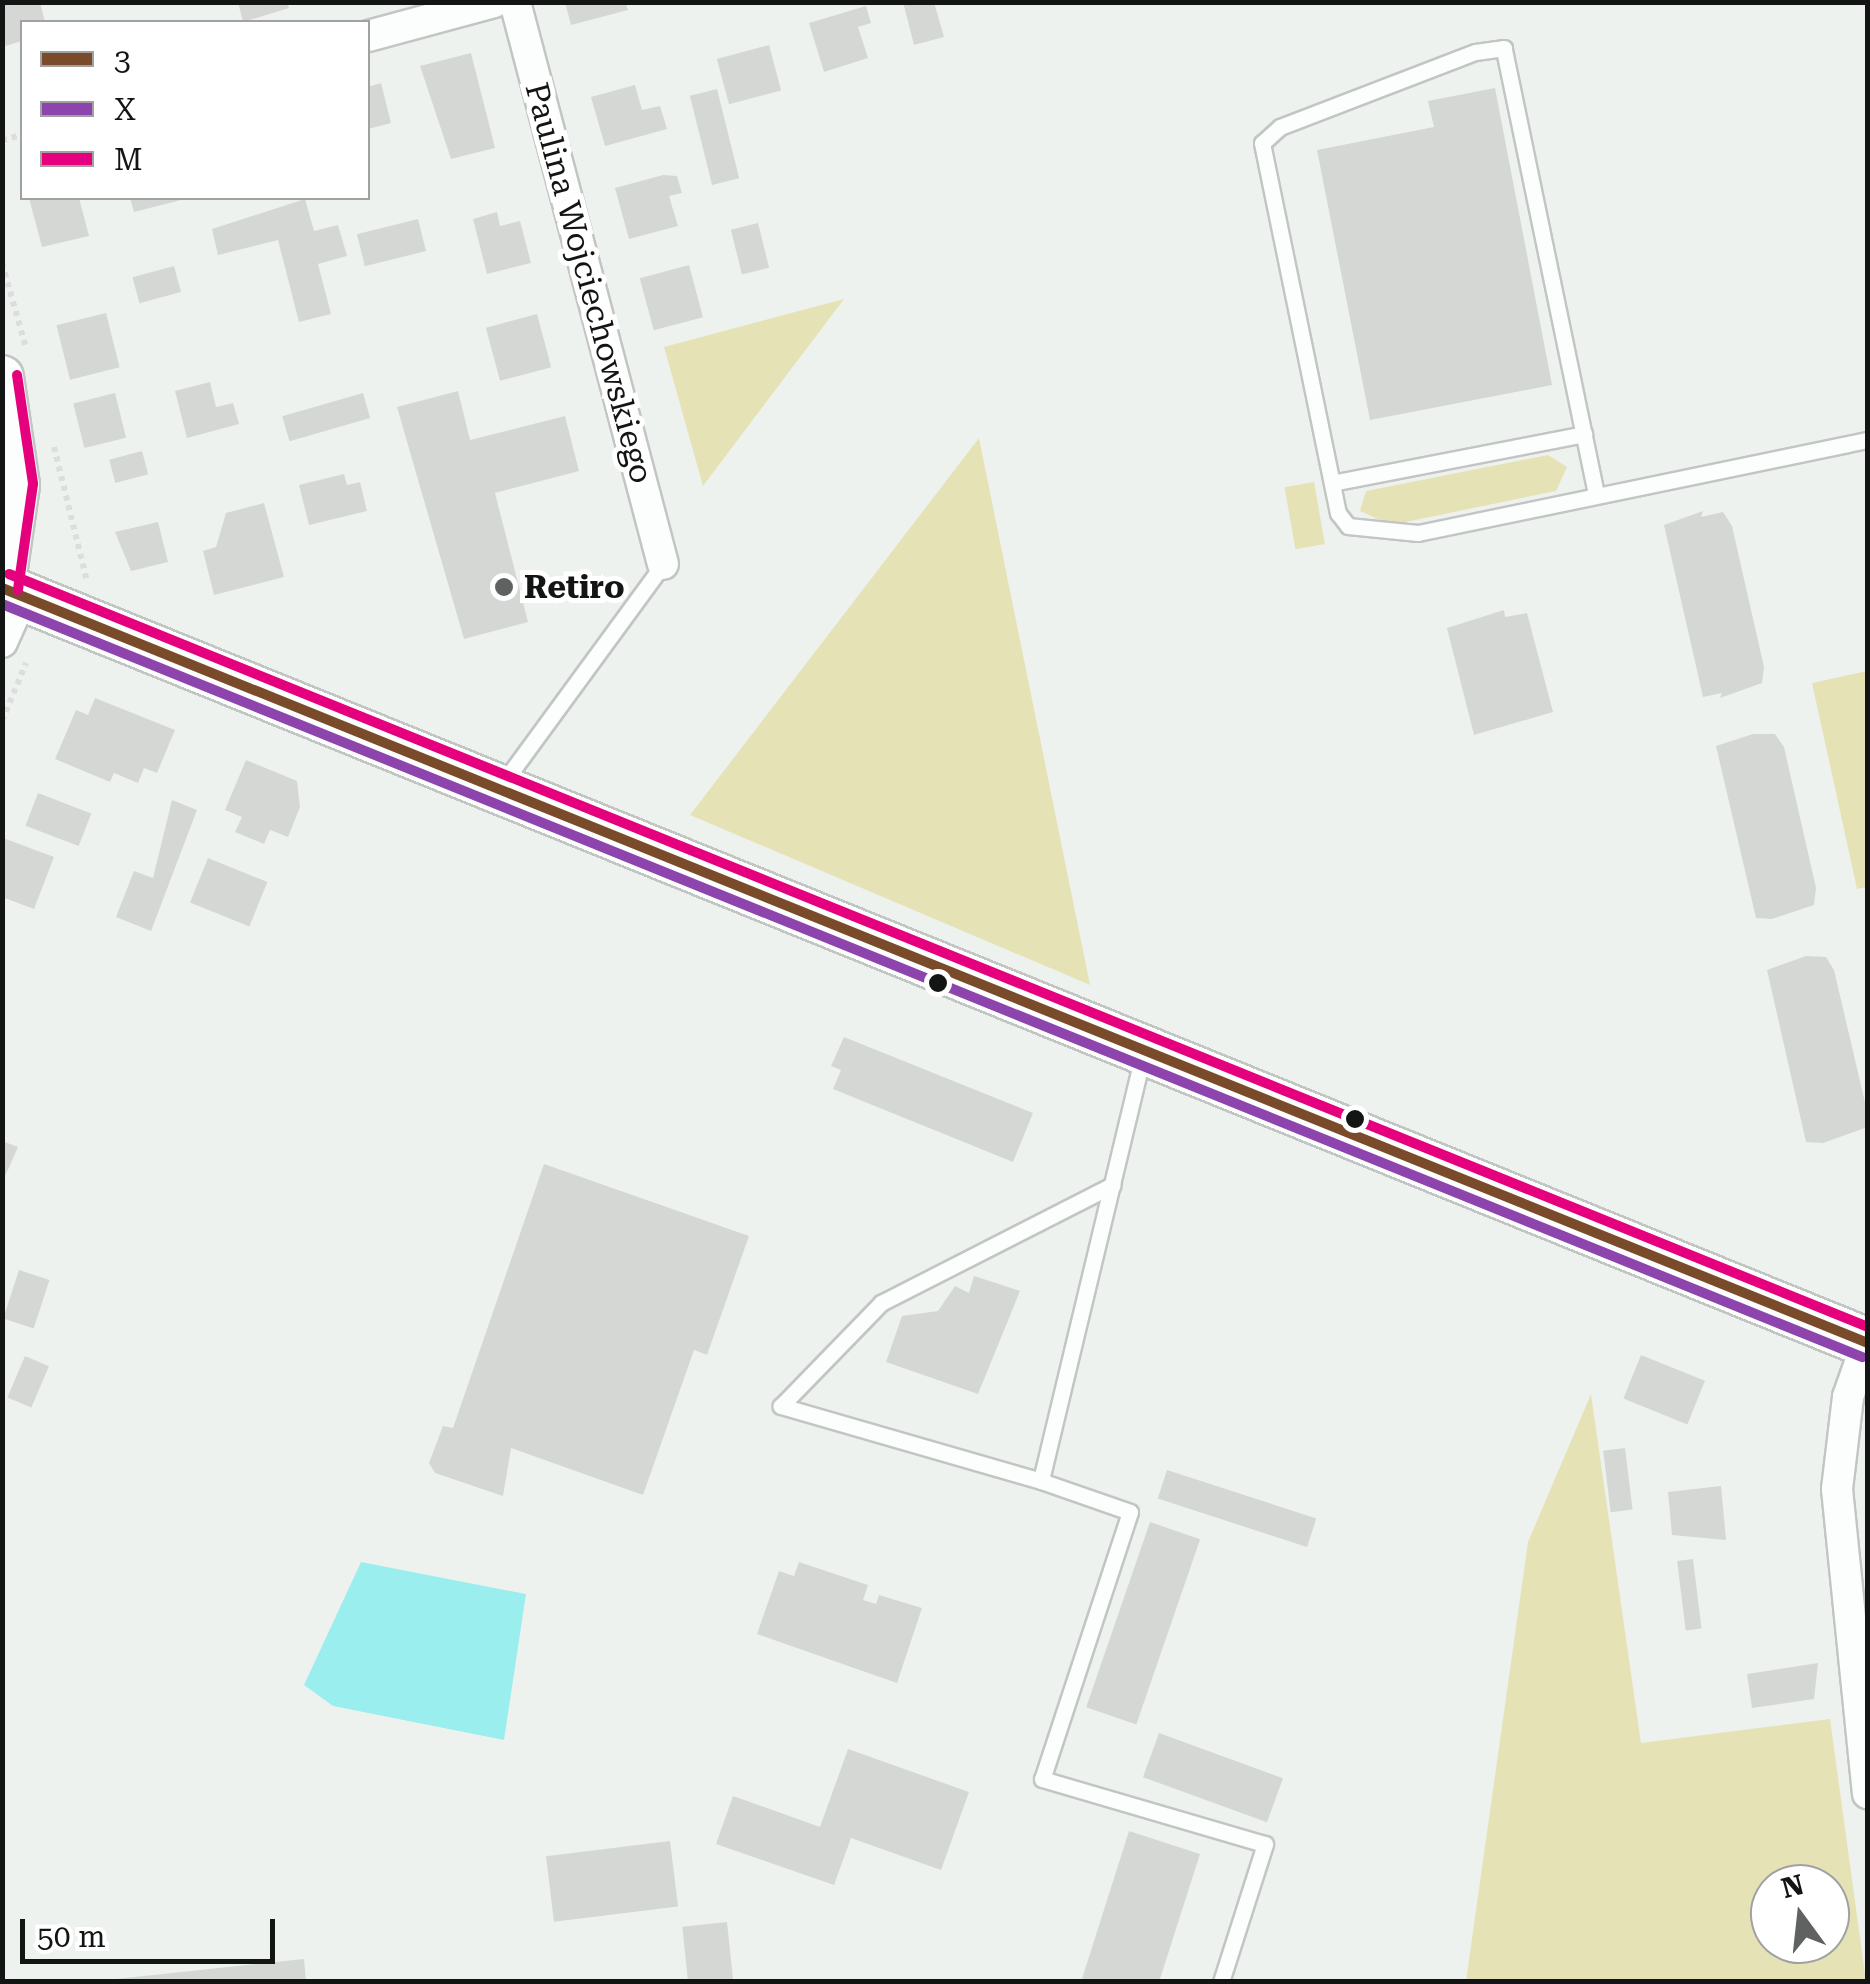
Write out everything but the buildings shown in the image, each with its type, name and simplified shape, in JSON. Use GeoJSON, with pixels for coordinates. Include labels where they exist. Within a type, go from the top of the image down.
{"type":"FeatureCollection","features":[{"type":"Feature","properties":{"kind":"main road"},"geometry":{"type":"LineString","coordinates":[[3,588],[1867,1343]]}},
{"type":"Feature","properties":{"kind":"street"},"geometry":{"type":"LineString","coordinates":[[370,35],[494,2]]}},
{"type":"Feature","properties":{"kind":"street","name":"Paulina Wojciechowskiego"},"geometry":{"type":"LineString","coordinates":[[515,2],[663,564]]}},
{"type":"Feature","properties":{"kind":"street"},"geometry":{"type":"LineString","coordinates":[[2,642],[12,617],[3,588],[18,485],[16,368]]}},
{"type":"Feature","properties":{"kind":"street"},"geometry":{"type":"LineString","coordinates":[[1867,1343],[1848,1397],[1836,1490],[1868,1793]]}},
{"type":"Feature","properties":{"kind":"lane"},"geometry":{"type":"LineString","coordinates":[[1596,494],[1504,48],[1474,52],[1280,126],[1262,143],[1332,483],[1348,526],[1418,533],[1868,440]]}},
{"type":"Feature","properties":{"kind":"lane"},"geometry":{"type":"LineString","coordinates":[[1332,483],[1584,434]]}},
{"type":"Feature","properties":{"kind":"lane"},"geometry":{"type":"LineString","coordinates":[[498,790],[663,564]]}},
{"type":"Feature","properties":{"kind":"lane"},"geometry":{"type":"LineString","coordinates":[[1041,1481],[1144,1052]]}},
{"type":"Feature","properties":{"kind":"lane"},"geometry":{"type":"LineString","coordinates":[[1112,1185],[881,1303],[781,1406],[1041,1481],[1130,1512],[1042,1779],[1265,1844],[1221,1982]]}},
{"type":"Feature","properties":{"kind":"path"},"geometry":{"type":"LineString","coordinates":[[2,263],[16,368]]}},
{"type":"Feature","properties":{"kind":"path"},"geometry":{"type":"LineString","coordinates":[[50,433],[89,590]]}},
{"type":"Feature","properties":{"kind":"path"},"geometry":{"type":"LineString","coordinates":[[2,722],[31,655]]}},
{"type":"Feature","properties":{"kind":"shaded area"},"geometry":{"type":"Polygon","coordinates":[[[844,299],[703,486],[664,347],[844,299]]]}},
{"type":"Feature","properties":{"kind":"shaded area"},"geometry":{"type":"Polygon","coordinates":[[[979,438],[1090,985],[690,815],[979,438]]]}},
{"type":"Feature","properties":{"kind":"shaded area"},"geometry":{"type":"Polygon","coordinates":[[[1548,455],[1567,467],[1556,491],[1391,525],[1360,511],[1366,491],[1548,455]]]}},
{"type":"Feature","properties":{"kind":"shaded area"},"geometry":{"type":"Polygon","coordinates":[[[1314,482],[1325,544],[1295,549],[1284,487],[1314,482]]]}},
{"type":"Feature","properties":{"kind":"shaded area"},"geometry":{"type":"Polygon","coordinates":[[[1867,671],[1867,887],[1857,889],[1812,683],[1867,671]]]}},
{"type":"Feature","properties":{"kind":"shaded area"},"geometry":{"type":"Polygon","coordinates":[[[1591,1394],[1641,1743],[1830,1719],[1850,1864],[1750,1864],[1750,1964],[1850,1964],[1850,1865],[1866,1981],[1466,1981],[1528,1542],[1591,1394]]]}},
{"type":"Feature","properties":{"kind":"water"},"geometry":{"type":"Polygon","coordinates":[[[361,1562],[526,1594],[504,1740],[333,1706],[304,1685],[361,1562]]]}},
{"type":"Feature","properties":{"kind":"transit line","name":"M"},"geometry":{"type":"LineString","coordinates":[[17,375],[33,484],[18,590]]}},
{"type":"Feature","properties":{"kind":"transit line","name":"M"},"geometry":{"type":"LineString","coordinates":[[9,574],[1868,1327]]}},
{"type":"Feature","properties":{"kind":"transit line","name":"3"},"geometry":{"type":"LineString","coordinates":[[2,588],[1868,1343]]}},
{"type":"Feature","properties":{"kind":"transit line","name":"X"},"geometry":{"type":"LineString","coordinates":[[2,604],[1862,1357]]}},
{"type":"Feature","properties":{"kind":"place","name":"Retiro"},"geometry":{"type":"Point","coordinates":[504,587]}}]}
